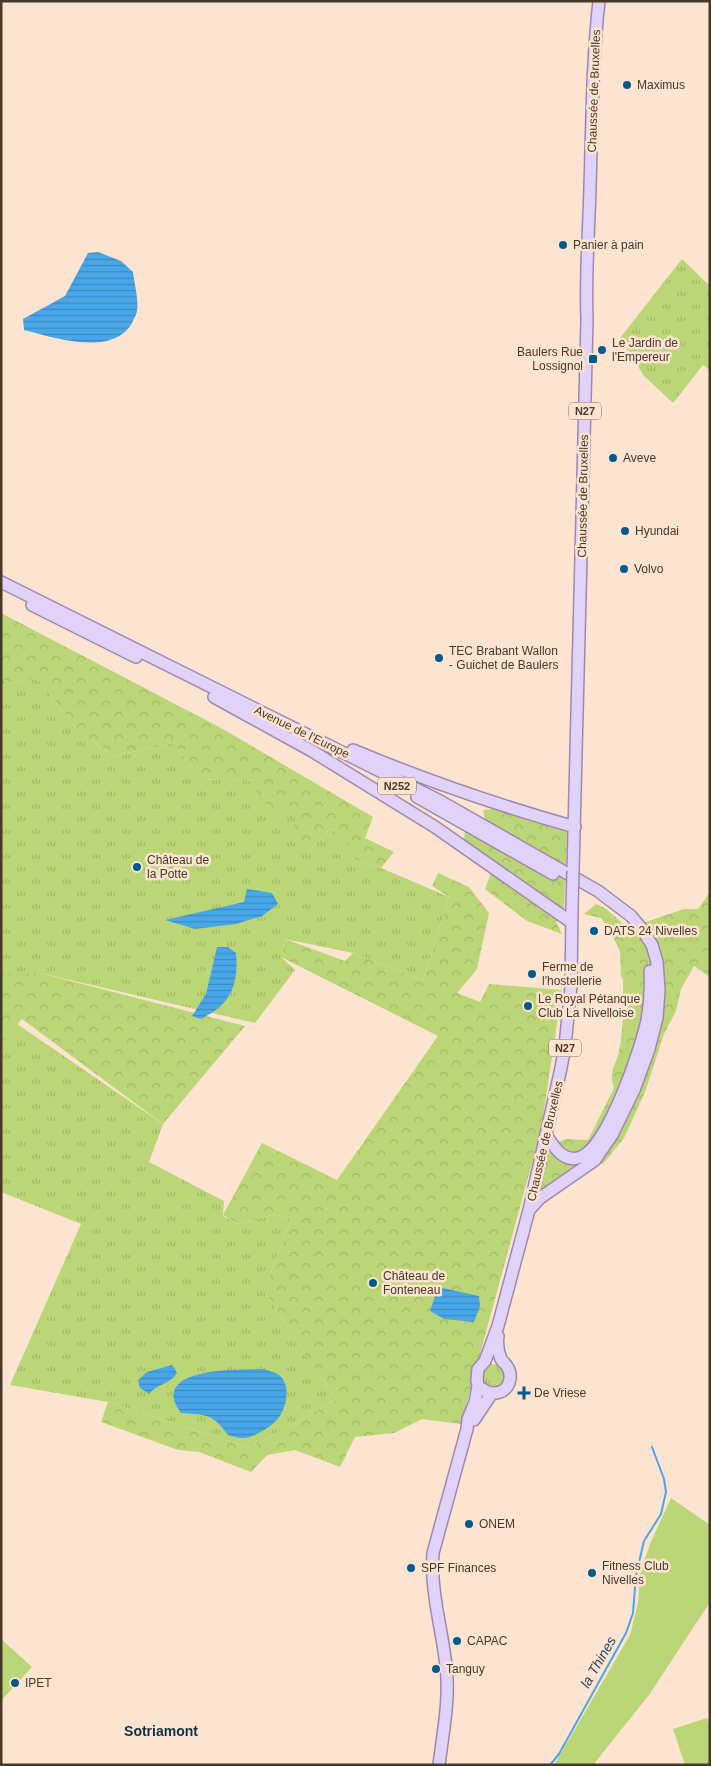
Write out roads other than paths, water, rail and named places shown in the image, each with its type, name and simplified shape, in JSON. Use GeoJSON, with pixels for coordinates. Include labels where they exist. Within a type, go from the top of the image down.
{"type":"FeatureCollection","features":[{"type":"Feature","properties":{"kind":"main road","name":"Chaussée de Bruxelles"},"geometry":{"type":"LineString","coordinates":[[498,1326],[529,1210],[566,1046],[571,986],[592,74],[599,1]]}},
{"type":"Feature","properties":{"kind":"main road","name":"Avenue de l'Europe"},"geometry":{"type":"LineString","coordinates":[[1,582],[440,801],[594,892]]}},
{"type":"Feature","properties":{"kind":"main road","name":"Avenue de l'Europe"},"geometry":{"type":"LineString","coordinates":[[1,590],[400,787],[594,892]]}},
{"type":"Feature","properties":{"kind":"main road"},"geometry":{"type":"LineString","coordinates":[[198,687],[312,751],[402,807],[465,848],[571,922]]}},
{"type":"Feature","properties":{"kind":"main road"},"geometry":{"type":"LineString","coordinates":[[263,713],[405,772],[534,816],[575,827]]}},
{"type":"Feature","properties":{"kind":"main road"},"geometry":{"type":"LineString","coordinates":[[546,1135],[558,1152],[568,1158],[580,1158],[591,1151],[607,1125],[623,1092],[638,1053],[647,1021],[651,993],[650,967],[646,952],[640,938],[625,920],[594,892]]}},
{"type":"Feature","properties":{"kind":"main road"},"geometry":{"type":"LineString","coordinates":[[529,1210],[540,1198],[595,1160],[612,1135],[634,1090],[649,1049],[657,1018],[658,971],[652,945],[631,916],[594,892]]}},
{"type":"Feature","properties":{"kind":"main road","name":"N27"},"geometry":{"type":"LineString","coordinates":[[467,1430],[492,1393],[504,1389],[510,1381],[510,1374],[498,1350],[498,1326]]}},
{"type":"Feature","properties":{"kind":"main road","name":"N27"},"geometry":{"type":"LineString","coordinates":[[438,1765],[447,1706],[447,1683],[446,1664],[434,1588],[433,1552],[467,1430],[468,1419],[475,1402],[478,1386],[476,1380],[478,1369],[485,1361],[498,1326]]}},
{"type":"Feature","properties":{"kind":"main road"},"geometry":{"type":"LineString","coordinates":[[485,1361],[492,1359],[502,1361]]}},
{"type":"Feature","properties":{"kind":"main road"},"geometry":{"type":"LineString","coordinates":[[478,1386],[492,1393]]}},
{"type":"Feature","properties":{"kind":"water"},"geometry":{"type":"Polygon","coordinates":[[[98,252],[121,261],[133,272],[137,311],[133,321],[124,332],[113,339],[99,342],[83,342],[24,330],[23,319],[65,296],[88,253],[98,252]]]}},
{"type":"Feature","properties":{"kind":"water"},"geometry":{"type":"Polygon","coordinates":[[[247,889],[272,893],[278,904],[262,916],[236,924],[195,929],[165,920],[244,902],[247,889]]]}},
{"type":"Feature","properties":{"kind":"water"},"geometry":{"type":"Polygon","coordinates":[[[217,947],[228,947],[236,953],[237,964],[234,985],[219,1008],[200,1019],[192,1016],[206,994],[217,947]]]}},
{"type":"Feature","properties":{"kind":"water"},"geometry":{"type":"Polygon","coordinates":[[[438,1287],[479,1296],[480,1306],[474,1322],[444,1319],[430,1311],[438,1287]]]}},
{"type":"Feature","properties":{"kind":"water"},"geometry":{"type":"Polygon","coordinates":[[[172,1365],[177,1373],[170,1380],[156,1387],[149,1394],[140,1388],[138,1380],[147,1372],[172,1365]]]}},
{"type":"Feature","properties":{"kind":"water"},"geometry":{"type":"Polygon","coordinates":[[[264,1369],[277,1374],[283,1379],[286,1389],[286,1401],[276,1421],[253,1436],[243,1438],[228,1435],[208,1416],[181,1413],[174,1400],[175,1389],[182,1381],[194,1376],[225,1370],[264,1369]]]}},
{"type":"Feature","properties":{"kind":"waterway","name":"la Thines"},"geometry":{"type":"LineString","coordinates":[[550,1765],[559,1754],[626,1633],[633,1613],[636,1575],[644,1541],[661,1514],[666,1492],[664,1479],[652,1447]]}},
{"type":"Feature","properties":{"kind":"place","name":"Maximus"},"geometry":{"type":"Point","coordinates":[627,85]}},
{"type":"Feature","properties":{"kind":"place","name":"Panier à pain"},"geometry":{"type":"Point","coordinates":[563,245]}},
{"type":"Feature","properties":{"kind":"place","name":"Le Jardin de l'Empereur"},"geometry":{"type":"Point","coordinates":[602,350]}},
{"type":"Feature","properties":{"kind":"place","name":"Baulers Rue Lossignol"},"geometry":{"type":"Point","coordinates":[593,359]}},
{"type":"Feature","properties":{"kind":"place","name":"Aveve"},"geometry":{"type":"Point","coordinates":[613,458]}},
{"type":"Feature","properties":{"kind":"place","name":"Hyundai"},"geometry":{"type":"Point","coordinates":[625,531]}},
{"type":"Feature","properties":{"kind":"place","name":"Volvo"},"geometry":{"type":"Point","coordinates":[624,569]}},
{"type":"Feature","properties":{"kind":"place","name":"TEC Brabant Wallon - Guichet de Baulers"},"geometry":{"type":"Point","coordinates":[439,658]}},
{"type":"Feature","properties":{"kind":"place","name":"Château de la Potte"},"geometry":{"type":"Point","coordinates":[137,867]}},
{"type":"Feature","properties":{"kind":"place","name":"DATS 24 Nivelles"},"geometry":{"type":"Point","coordinates":[594,931]}},
{"type":"Feature","properties":{"kind":"place","name":"Ferme de l'hostellerie"},"geometry":{"type":"Point","coordinates":[532,974]}},
{"type":"Feature","properties":{"kind":"place","name":"Le Royal Pétanque Club La Nivelloise"},"geometry":{"type":"Point","coordinates":[528,1006]}},
{"type":"Feature","properties":{"kind":"place","name":"Château de Fonteneau"},"geometry":{"type":"Point","coordinates":[373,1283]}},
{"type":"Feature","properties":{"kind":"place","name":"De Vriese"},"geometry":{"type":"Point","coordinates":[524,1393]}},
{"type":"Feature","properties":{"kind":"place","name":"ONEM"},"geometry":{"type":"Point","coordinates":[469,1524]}},
{"type":"Feature","properties":{"kind":"place","name":"SPF Finances"},"geometry":{"type":"Point","coordinates":[411,1568]}},
{"type":"Feature","properties":{"kind":"place","name":"Fitness Club Nivelles"},"geometry":{"type":"Point","coordinates":[592,1573]}},
{"type":"Feature","properties":{"kind":"place","name":"CAPAC"},"geometry":{"type":"Point","coordinates":[457,1641]}},
{"type":"Feature","properties":{"kind":"place","name":"Tanguy"},"geometry":{"type":"Point","coordinates":[436,1669]}},
{"type":"Feature","properties":{"kind":"place","name":"IPET"},"geometry":{"type":"Point","coordinates":[15,1683]}},
{"type":"Feature","properties":{"kind":"district","name":"Sotriamont"},"geometry":{"type":"Point","coordinates":[161,1731]}}]}
